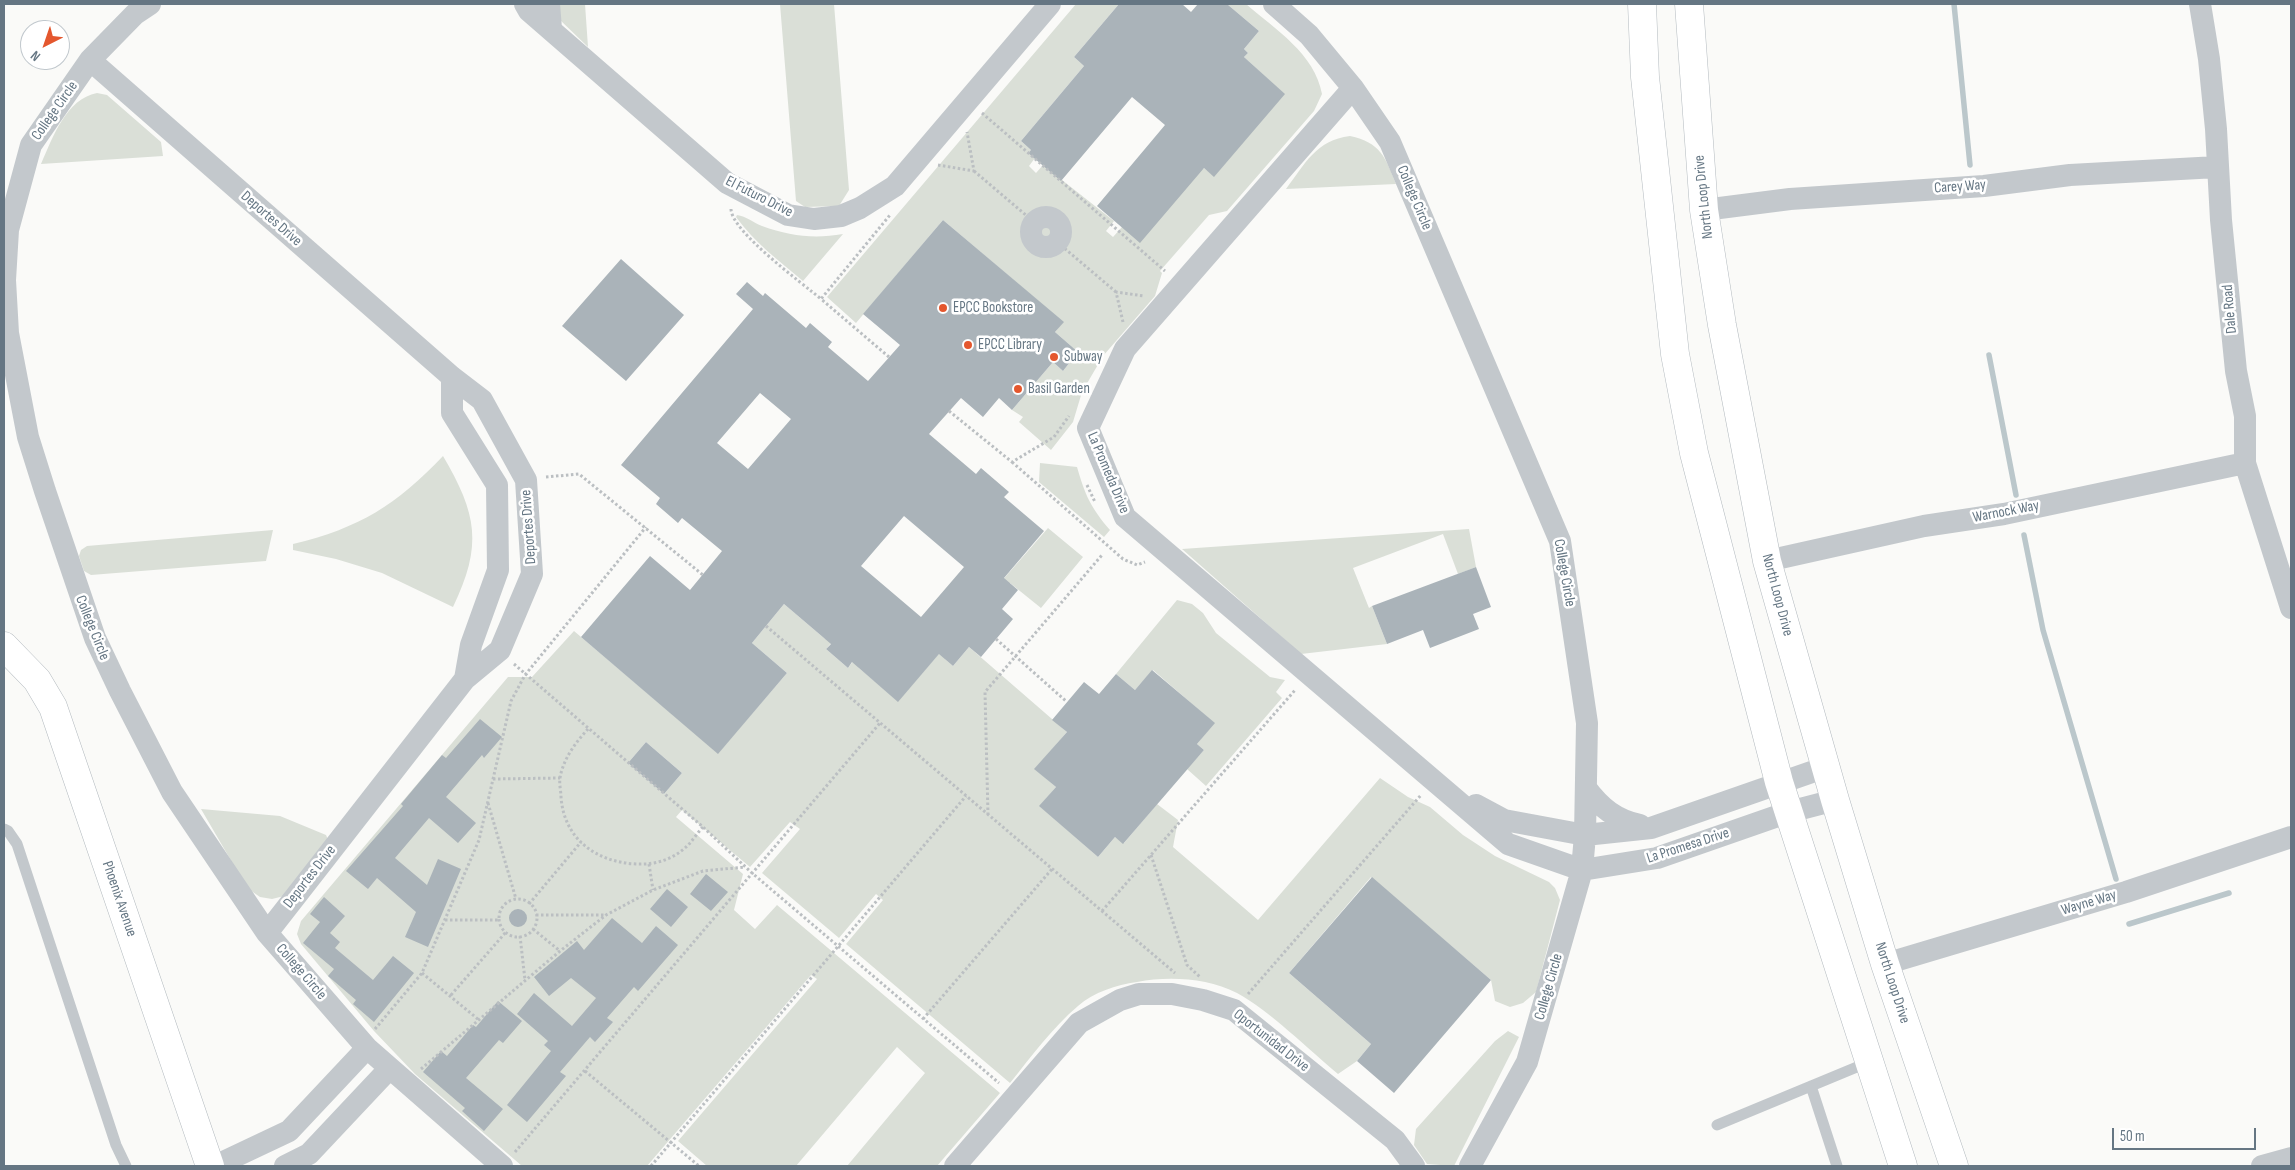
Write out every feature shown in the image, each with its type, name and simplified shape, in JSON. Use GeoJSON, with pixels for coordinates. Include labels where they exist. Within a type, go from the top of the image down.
{"type":"FeatureCollection","features":[{"type":"Feature","properties":{"kind":"main road"},"geometry":{"type":"LineString","coordinates":[[1642,4],[1645,77],[1675,354],[1697,462],[1779,782],[1903,1166]]}},
{"type":"Feature","properties":{"kind":"main road","name":"North Loop Drive"},"geometry":{"type":"LineString","coordinates":[[1689,4],[1704,210],[1722,325],[1767,561],[1835,800],[1885,964],[1954,1166]]}},
{"type":"Feature","properties":{"kind":"main road","name":"Phoenix Avenue"},"geometry":{"type":"LineString","coordinates":[[4,646],[37,680],[53,707],[210,1166]]}},
{"type":"Feature","properties":{"kind":"street","name":"El Futuro Drive"},"geometry":{"type":"LineString","coordinates":[[525,4],[529,11],[726,183],[788,215],[814,219],[841,216],[860,208],[895,186],[1050,4]]}},
{"type":"Feature","properties":{"kind":"street"},"geometry":{"type":"LineString","coordinates":[[549,4],[551,29]]}},
{"type":"Feature","properties":{"kind":"street","name":"College Circle"},"geometry":{"type":"LineString","coordinates":[[1274,4],[1309,35],[1353,88],[1390,142],[1560,541],[1587,723],[1585,835],[1582,870],[1527,1062],[1470,1166]]}},
{"type":"Feature","properties":{"kind":"street","name":"Dale Road"},"geometry":{"type":"LineString","coordinates":[[2200,4],[2211,76],[2217,167],[2236,371],[2245,416],[2245,463],[2291,608]]}},
{"type":"Feature","properties":{"kind":"street","name":"College Circle"},"geometry":{"type":"LineString","coordinates":[[143,7],[90,60],[32,145],[8,230],[5,280],[6,338],[28,437],[60,542],[95,638],[172,792],[266,933],[370,1039],[389,1069],[505,1163]]}},
{"type":"Feature","properties":{"kind":"street","name":"Deportes Drive"},"geometry":{"type":"LineString","coordinates":[[90,60],[452,377],[482,400],[526,480],[532,574],[500,650],[465,679],[266,933]]}},
{"type":"Feature","properties":{"kind":"street","name":"La Promeda Drive"},"geometry":{"type":"LineString","coordinates":[[1353,88],[1125,349],[1088,428],[1125,517],[1433,782]]}},
{"type":"Feature","properties":{"kind":"street","name":"Carey Way"},"geometry":{"type":"LineString","coordinates":[[1704,210],[1790,199],[1984,186],[2070,175],[2217,167]]}},
{"type":"Feature","properties":{"kind":"street"},"geometry":{"type":"LineString","coordinates":[[1034,222],[1030,234],[1035,244],[1044,248],[1057,242]]}},
{"type":"Feature","properties":{"kind":"street","name":"Deportes Drive"},"geometry":{"type":"LineString","coordinates":[[452,377],[452,412],[497,485],[498,570],[471,645],[465,679]]}},
{"type":"Feature","properties":{"kind":"street","name":"Warnock Way"},"geometry":{"type":"LineString","coordinates":[[1767,561],[1924,526],[2004,514],[2245,463]]}},
{"type":"Feature","properties":{"kind":"street","name":"La Promesa Drive"},"geometry":{"type":"LineString","coordinates":[[1433,782],[1504,820],[1585,835],[1651,828],[1826,767]]}},
{"type":"Feature","properties":{"kind":"street","name":"La Promesa Drive"},"geometry":{"type":"LineString","coordinates":[[1433,782],[1508,844],[1582,870],[1657,858],[1789,812],[1835,800]]}},
{"type":"Feature","properties":{"kind":"street","name":"La Promesa Drive"},"geometry":{"type":"LineString","coordinates":[[1586,788],[1606,811],[1622,822],[1651,828]]}},
{"type":"Feature","properties":{"kind":"street","name":"Wayne Way"},"geometry":{"type":"LineString","coordinates":[[1885,964],[2126,892],[2291,837]]}},
{"type":"Feature","properties":{"kind":"street","name":"Oportunidad Drive"},"geometry":{"type":"LineString","coordinates":[[955,1166],[1078,1023],[1120,1000],[1139,994],[1172,994],[1203,1000],[1234,1010],[1395,1140],[1414,1166]]}},
{"type":"Feature","properties":{"kind":"street"},"geometry":{"type":"LineString","coordinates":[[215,1166],[289,1131],[370,1039]]}},
{"type":"Feature","properties":{"kind":"street"},"geometry":{"type":"LineString","coordinates":[[285,1166],[309,1154],[389,1069]]}},
{"type":"Feature","properties":{"kind":"street"},"geometry":{"type":"LineString","coordinates":[[2262,1166],[2291,1158]]}},
{"type":"Feature","properties":{"kind":"lane"},"geometry":{"type":"LineString","coordinates":[[4,829],[8,831],[18,844],[116,1145],[126,1166]]}},
{"type":"Feature","properties":{"kind":"lane"},"geometry":{"type":"LineString","coordinates":[[1717,1124],[1870,1062]]}},
{"type":"Feature","properties":{"kind":"lane"},"geometry":{"type":"LineString","coordinates":[[1811,1086],[1837,1166]]}},
{"type":"Feature","properties":{"kind":"path"},"geometry":{"type":"LineString","coordinates":[[975,116],[984,105]]}},
{"type":"Feature","properties":{"kind":"path"},"geometry":{"type":"LineString","coordinates":[[979,111],[1165,272],[1171,264]]}},
{"type":"Feature","properties":{"kind":"path"},"geometry":{"type":"LineString","coordinates":[[960,134],[966,126],[974,171]]}},
{"type":"Feature","properties":{"kind":"path"},"geometry":{"type":"LineString","coordinates":[[941,157],[935,164],[974,171],[1034,222]]}},
{"type":"Feature","properties":{"kind":"path"},"geometry":{"type":"LineString","coordinates":[[889,357],[821,299],[894,210]]}},
{"type":"Feature","properties":{"kind":"path"},"geometry":{"type":"LineString","coordinates":[[1057,242],[1116,292],[1149,296]]}},
{"type":"Feature","properties":{"kind":"path"},"geometry":{"type":"LineString","coordinates":[[1116,292],[1124,326]]}},
{"type":"Feature","properties":{"kind":"path"},"geometry":{"type":"LineString","coordinates":[[1012,462],[1054,437],[1075,408]]}},
{"type":"Feature","properties":{"kind":"path"},"geometry":{"type":"LineString","coordinates":[[949,411],[1012,462],[1123,559],[1137,566],[1145,563],[1147,557]]}},
{"type":"Feature","properties":{"kind":"path"},"geometry":{"type":"LineString","coordinates":[[526,480],[579,474],[703,574]]}},
{"type":"Feature","properties":{"kind":"path"},"geometry":{"type":"LineString","coordinates":[[1086,483],[1099,509]]}},
{"type":"Feature","properties":{"kind":"path"},"geometry":{"type":"LineString","coordinates":[[370,1039],[422,973],[445,920],[478,840],[511,701],[525,675],[646,528]]}},
{"type":"Feature","properties":{"kind":"path"},"geometry":{"type":"LineString","coordinates":[[988,815],[985,692],[1102,554]]}},
{"type":"Feature","properties":{"kind":"path"},"geometry":{"type":"LineString","coordinates":[[766,626],[1180,977]]}},
{"type":"Feature","properties":{"kind":"path"},"geometry":{"type":"LineString","coordinates":[[996,639],[1067,702]]}},
{"type":"Feature","properties":{"kind":"path"},"geometry":{"type":"LineString","coordinates":[[500,650],[525,675],[703,827],[745,867],[1015,1097]]}},
{"type":"Feature","properties":{"kind":"path"},"geometry":{"type":"LineString","coordinates":[[1102,911],[1308,675]]}},
{"type":"Feature","properties":{"kind":"path"},"geometry":{"type":"LineString","coordinates":[[505,1163],[880,723]]}},
{"type":"Feature","properties":{"kind":"path"},"geometry":{"type":"LineString","coordinates":[[588,729],[573,744],[560,778],[562,810],[574,834],[591,851],[615,863],[649,864],[671,858],[686,847],[703,827]]}},
{"type":"Feature","properties":{"kind":"path"},"geometry":{"type":"LineString","coordinates":[[493,779],[560,778]]}},
{"type":"Feature","properties":{"kind":"path"},"geometry":{"type":"LineString","coordinates":[[1239,990],[1247,996],[1433,782]]}},
{"type":"Feature","properties":{"kind":"path"},"geometry":{"type":"LineString","coordinates":[[651,1166],[966,796]]}},
{"type":"Feature","properties":{"kind":"path"},"geometry":{"type":"LineString","coordinates":[[488,802],[516,900]]}},
{"type":"Feature","properties":{"kind":"path"},"geometry":{"type":"LineString","coordinates":[[529,904],[581,842]]}},
{"type":"Feature","properties":{"kind":"path"},"geometry":{"type":"LineString","coordinates":[[1151,854],[1187,965],[1196,976],[1207,979]]}},
{"type":"Feature","properties":{"kind":"path"},"geometry":{"type":"LineString","coordinates":[[649,864],[653,890]]}},
{"type":"Feature","properties":{"kind":"path"},"geometry":{"type":"LineString","coordinates":[[415,1074],[560,951],[606,915],[653,890],[703,871],[745,867]]}},
{"type":"Feature","properties":{"kind":"path"},"geometry":{"type":"LineString","coordinates":[[923,1019],[1052,869]]}},
{"type":"Feature","properties":{"kind":"path"},"geometry":{"type":"LineString","coordinates":[[523,899],[534,908],[537,922],[527,936],[512,937],[500,928],[499,912],[508,900],[516,900],[523,899]]}},
{"type":"Feature","properties":{"kind":"path"},"geometry":{"type":"LineString","coordinates":[[536,915],[606,915]]}},
{"type":"Feature","properties":{"kind":"path"},"geometry":{"type":"LineString","coordinates":[[445,920],[499,920]]}},
{"type":"Feature","properties":{"kind":"path"},"geometry":{"type":"LineString","coordinates":[[532,929],[560,951]]}},
{"type":"Feature","properties":{"kind":"path"},"geometry":{"type":"LineString","coordinates":[[451,995],[506,932]]}},
{"type":"Feature","properties":{"kind":"path"},"geometry":{"type":"LineString","coordinates":[[520,936],[526,980]]}},
{"type":"Feature","properties":{"kind":"path"},"geometry":{"type":"LineString","coordinates":[[422,973],[479,1020]]}},
{"type":"Feature","properties":{"kind":"path"},"geometry":{"type":"LineString","coordinates":[[584,1070],[699,1166]]}},
{"type":"Feature","properties":{"kind":"shaded area"},"geometry":{"type":"Polygon","coordinates":[[[557,4],[585,4],[588,47],[559,19],[557,4]]]}},
{"type":"Feature","properties":{"kind":"shaded area"},"geometry":{"type":"Polygon","coordinates":[[[780,4],[834,4],[849,190],[839,206],[805,207],[796,201],[780,4]]]}},
{"type":"Feature","properties":{"kind":"shaded area"},"geometry":{"type":"Polygon","coordinates":[[[1076,4],[1119,4],[1074,57],[1084,66],[1021,141],[1031,150],[1028,153],[1035,158],[1029,166],[1036,173],[1043,165],[1114,221],[1106,231],[1113,237],[1122,227],[1204,168],[1214,176],[1284,94],[1244,57],[1248,53],[1244,49],[1259,31],[1227,4],[1246,4],[1292,43],[1311,67],[1318,80],[1322,94],[1314,111],[1227,211],[1209,215],[1160,271],[1162,273],[1155,296],[1103,356],[1082,392],[1073,422],[1051,450],[1019,422],[1023,417],[1012,410],[1053,362],[1063,371],[1078,352],[1055,332],[1063,322],[943,220],[856,323],[827,297],[1076,4]]]}},
{"type":"Feature","properties":{"kind":"shaded area"},"geometry":{"type":"Polygon","coordinates":[[[97,93],[107,95],[161,142],[163,156],[41,164],[56,131],[69,111],[86,97],[97,93]]]}},
{"type":"Feature","properties":{"kind":"shaded area"},"geometry":{"type":"Polygon","coordinates":[[[1350,136],[1368,142],[1380,152],[1389,166],[1396,184],[1286,189],[1306,162],[1320,148],[1338,138],[1350,136]]]}},
{"type":"Feature","properties":{"kind":"shaded area"},"geometry":{"type":"Polygon","coordinates":[[[737,215],[762,226],[792,234],[822,236],[843,234],[803,281],[759,243],[743,226],[736,217],[737,215]]]}},
{"type":"Feature","properties":{"kind":"shaded area"},"geometry":{"type":"Polygon","coordinates":[[[443,456],[463,495],[472,530],[469,565],[463,585],[453,607],[382,573],[336,559],[293,550],[293,544],[338,530],[376,512],[409,488],[443,456]]]}},
{"type":"Feature","properties":{"kind":"shaded area"},"geometry":{"type":"Polygon","coordinates":[[[1040,463],[1077,467],[1089,501],[1110,530],[1104,537],[1039,482],[1040,463]]]}},
{"type":"Feature","properties":{"kind":"shaded area"},"geometry":{"type":"Polygon","coordinates":[[[1048,528],[1083,557],[1041,608],[1010,583],[999,596],[993,591],[1048,528]]]}},
{"type":"Feature","properties":{"kind":"shaded area"},"geometry":{"type":"Polygon","coordinates":[[[1469,529],[1476,567],[1458,574],[1443,534],[1353,568],[1369,608],[1372,606],[1387,644],[1301,654],[1182,549],[1469,529]]]}},
{"type":"Feature","properties":{"kind":"shaded area"},"geometry":{"type":"Polygon","coordinates":[[[273,530],[266,561],[91,575],[84,571],[79,556],[81,550],[87,546],[273,530]]]}},
{"type":"Feature","properties":{"kind":"shaded area"},"geometry":{"type":"Polygon","coordinates":[[[1177,600],[1192,604],[1203,613],[1216,633],[1270,677],[1285,680],[1276,692],[1282,698],[1206,786],[1187,769],[1204,750],[1197,744],[1214,723],[1153,670],[1135,690],[1116,674],[1177,600]]]}},
{"type":"Feature","properties":{"kind":"shaded area"},"geometry":{"type":"Polygon","coordinates":[[[784,604],[824,638],[832,642],[826,649],[848,668],[854,660],[859,668],[898,701],[950,641],[956,646],[945,659],[953,666],[969,647],[1067,732],[1035,769],[1056,787],[1040,806],[1098,857],[1115,837],[1124,843],[1157,804],[1178,820],[1173,847],[1258,920],[1380,778],[1408,797],[1430,807],[1463,835],[1495,856],[1549,882],[1555,888],[1560,900],[1536,992],[1523,1003],[1510,1007],[1495,1001],[1491,980],[1371,877],[1289,973],[1371,1044],[1357,1061],[1338,1074],[1262,1009],[1237,993],[1201,981],[1162,979],[1113,987],[1084,1001],[1051,1033],[1010,1083],[846,944],[883,900],[876,894],[839,938],[762,873],[800,829],[790,822],[750,867],[682,810],[676,817],[743,874],[734,910],[755,929],[777,905],[1000,1093],[937,1166],[847,1166],[925,1073],[897,1047],[796,1166],[707,1166],[678,1141],[817,979],[811,975],[647,1166],[522,1166],[415,1074],[374,1031],[301,944],[297,934],[301,921],[508,677],[532,677],[574,631],[718,753],[787,673],[752,643],[784,604]],[[646,742],[628,763],[664,794],[682,773],[646,742]]]}},
{"type":"Feature","properties":{"kind":"shaded area"},"geometry":{"type":"Polygon","coordinates":[[[201,809],[280,816],[326,835],[329,842],[284,896],[272,899],[260,897],[247,888],[201,809]]]}},
{"type":"Feature","properties":{"kind":"shaded area"},"geometry":{"type":"Polygon","coordinates":[[[1508,1031],[1519,1037],[1454,1166],[1427,1164],[1414,1145],[1416,1129],[1495,1041],[1508,1031]]]}},
{"type":"Feature","properties":{"kind":"building"},"geometry":{"type":"Polygon","coordinates":[[[1119,4],[1182,4],[1191,12],[1198,4],[1227,4],[1259,31],[1244,49],[1248,53],[1244,57],[1285,94],[1214,177],[1204,168],[1140,243],[1097,206],[1165,125],[1132,97],[1061,181],[1028,153],[1031,150],[1021,141],[1084,66],[1074,57],[1119,4]]]}},
{"type":"Feature","properties":{"kind":"building"},"geometry":{"type":"Polygon","coordinates":[[[943,220],[1064,322],[1055,332],[1078,352],[1063,371],[1053,362],[1012,410],[999,398],[983,417],[961,398],[929,434],[976,474],[981,468],[1009,492],[1004,497],[1044,531],[1004,578],[1018,590],[1002,609],[1013,619],[981,657],[969,647],[953,666],[939,654],[898,702],[852,662],[848,668],[826,649],[831,644],[784,604],[752,643],[787,673],[718,754],[581,637],[650,556],[690,590],[722,551],[682,518],[678,523],[656,504],[660,498],[621,465],[753,309],[736,294],[747,282],[763,296],[765,293],[806,328],[810,323],[832,342],[828,347],[868,381],[900,345],[863,314],[943,220]],[[760,393],[717,443],[748,469],[791,419],[760,393]],[[904,516],[861,566],[921,617],[964,567],[904,516]]]}},
{"type":"Feature","properties":{"kind":"building"},"geometry":{"type":"Polygon","coordinates":[[[621,259],[684,315],[626,381],[562,326],[621,259]]]}},
{"type":"Feature","properties":{"kind":"building"},"geometry":{"type":"Polygon","coordinates":[[[1476,567],[1491,607],[1473,614],[1479,629],[1430,648],[1423,630],[1387,644],[1372,606],[1476,567]]]}},
{"type":"Feature","properties":{"kind":"building"},"geometry":{"type":"Polygon","coordinates":[[[1152,670],[1215,723],[1197,744],[1204,750],[1123,844],[1115,837],[1098,857],[1039,806],[1056,787],[1034,769],[1067,732],[1052,720],[1084,682],[1099,694],[1116,674],[1135,690],[1152,670]]]}},
{"type":"Feature","properties":{"kind":"building"},"geometry":{"type":"Polygon","coordinates":[[[480,719],[502,737],[484,758],[482,755],[446,797],[476,823],[458,843],[429,818],[395,858],[427,885],[438,859],[461,869],[428,947],[405,937],[416,912],[377,878],[368,889],[346,871],[403,806],[401,804],[442,755],[446,758],[480,719]]]}},
{"type":"Feature","properties":{"kind":"building"},"geometry":{"type":"Polygon","coordinates":[[[646,742],[682,773],[664,794],[628,763],[646,742]]]}},
{"type":"Feature","properties":{"kind":"building"},"geometry":{"type":"Polygon","coordinates":[[[706,874],[728,892],[711,911],[690,894],[706,874]]]}},
{"type":"Feature","properties":{"kind":"building"},"geometry":{"type":"Polygon","coordinates":[[[1372,877],[1491,980],[1394,1093],[1357,1061],[1371,1044],[1289,973],[1372,877]]]}},
{"type":"Feature","properties":{"kind":"building"},"geometry":{"type":"Polygon","coordinates":[[[667,889],[688,907],[671,927],[650,909],[667,889]]]}},
{"type":"Feature","properties":{"kind":"building"},"geometry":{"type":"Polygon","coordinates":[[[324,897],[345,916],[330,933],[340,942],[335,948],[373,980],[393,956],[414,973],[374,1022],[353,1004],[356,1000],[328,976],[334,969],[303,943],[320,922],[310,914],[324,897]]]}},
{"type":"Feature","properties":{"kind":"building"},"geometry":{"type":"Polygon","coordinates":[[[514,909],[522,909],[527,914],[525,925],[514,927],[509,922],[509,914],[514,909]]]}},
{"type":"Feature","properties":{"kind":"building"},"geometry":{"type":"Polygon","coordinates":[[[612,918],[642,943],[656,926],[678,945],[638,991],[634,987],[607,1018],[613,1022],[595,1042],[590,1037],[560,1072],[566,1076],[527,1122],[507,1105],[551,1051],[544,1045],[548,1041],[517,1014],[534,993],[572,1026],[596,998],[571,978],[549,996],[534,977],[577,941],[584,950],[612,918]]]}},
{"type":"Feature","properties":{"kind":"building"},"geometry":{"type":"Polygon","coordinates":[[[498,1001],[522,1021],[503,1043],[499,1040],[466,1078],[503,1109],[484,1131],[462,1111],[465,1108],[423,1072],[441,1051],[447,1056],[473,1025],[476,1027],[498,1001]]]}},
{"type":"Feature","properties":{"kind":"waterway"},"geometry":{"type":"LineString","coordinates":[[1954,4],[1970,165]]}},
{"type":"Feature","properties":{"kind":"waterway"},"geometry":{"type":"LineString","coordinates":[[1989,355],[2016,495]]}},
{"type":"Feature","properties":{"kind":"waterway"},"geometry":{"type":"LineString","coordinates":[[2024,535],[2043,630],[2116,879]]}},
{"type":"Feature","properties":{"kind":"waterway"},"geometry":{"type":"LineString","coordinates":[[2129,924],[2229,893]]}},
{"type":"Feature","properties":{"kind":"place","name":"EPCC Bookstore"},"geometry":{"type":"Point","coordinates":[943,308]}},
{"type":"Feature","properties":{"kind":"place","name":"EPCC Library"},"geometry":{"type":"Point","coordinates":[968,345]}},
{"type":"Feature","properties":{"kind":"place","name":"Subway"},"geometry":{"type":"Point","coordinates":[1054,357]}},
{"type":"Feature","properties":{"kind":"place","name":"Basil Garden"},"geometry":{"type":"Point","coordinates":[1018,389]}}]}
